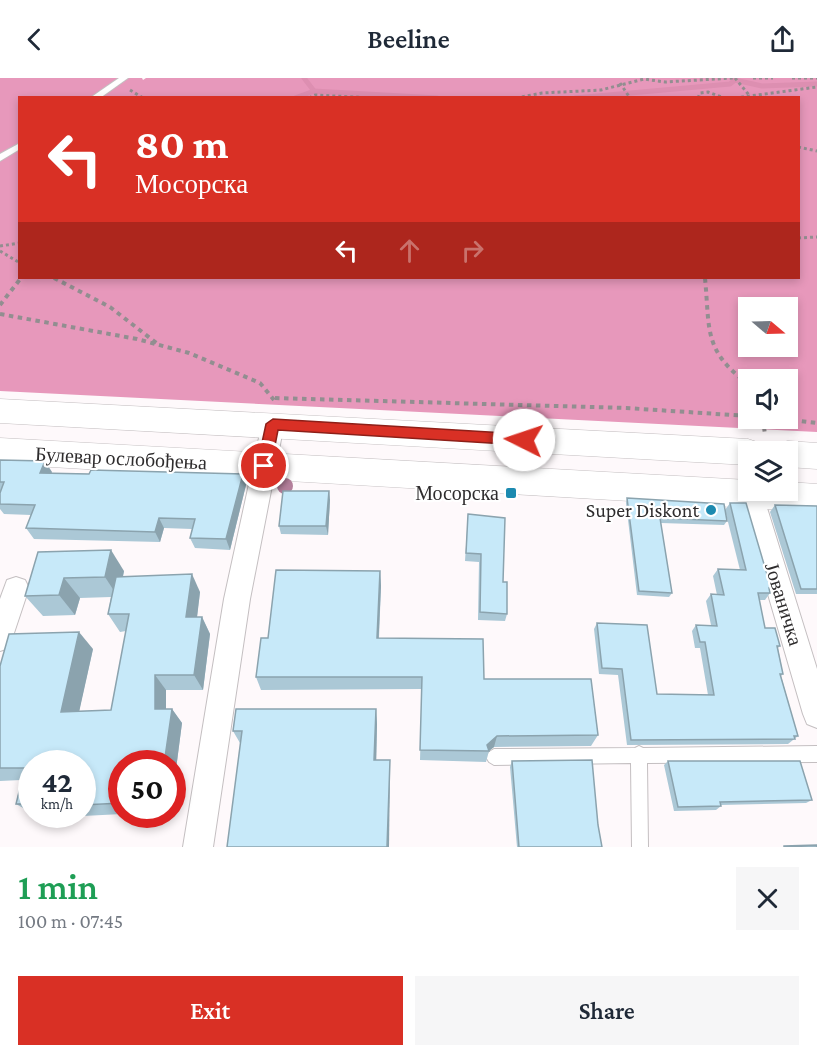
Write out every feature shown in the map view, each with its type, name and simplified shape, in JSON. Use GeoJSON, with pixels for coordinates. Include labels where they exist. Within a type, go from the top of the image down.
{"type":"FeatureCollection","features":[{"type":"Feature","properties":{"kind":"main road","name":"Булевар ослобођења"},"geometry":{"type":"LineString","coordinates":[[0,411],[274,409],[738,447]]}},
{"type":"Feature","properties":{"kind":"main road","name":"Булевар ослобођења"},"geometry":{"type":"LineString","coordinates":[[0,451],[738,494]]}},
{"type":"Feature","properties":{"kind":"main road","name":"Булевар ослобођења"},"geometry":{"type":"LineString","coordinates":[[798,453],[817,456]]}},
{"type":"Feature","properties":{"kind":"main road","name":"Булевар ослобођења"},"geometry":{"type":"LineString","coordinates":[[798,497],[817,498]]}},
{"type":"Feature","properties":{"kind":"street"},"geometry":{"type":"LineString","coordinates":[[198,847],[237,599],[274,409]]}},
{"type":"Feature","properties":{"kind":"street","name":"Јованичка"},"geometry":{"type":"LineString","coordinates":[[753,501],[817,714]]}},
{"type":"Feature","properties":{"kind":"street"},"geometry":{"type":"LineString","coordinates":[[0,639],[16,588]]}},
{"type":"Feature","properties":{"kind":"lane"},"geometry":{"type":"LineString","coordinates":[[97,96],[124,78]]}},
{"type":"Feature","properties":{"kind":"lane"},"geometry":{"type":"LineString","coordinates":[[0,158],[18,147]]}},
{"type":"Feature","properties":{"kind":"lane"},"geometry":{"type":"LineString","coordinates":[[639,754],[640,847]]}},
{"type":"Feature","properties":{"kind":"lane"},"geometry":{"type":"LineString","coordinates":[[494,757],[817,754]]}},
{"type":"Feature","properties":{"kind":"path"},"geometry":{"type":"LineString","coordinates":[[526,96],[601,90],[620,83],[644,79],[665,81],[734,78],[748,96],[817,87]]}},
{"type":"Feature","properties":{"kind":"path"},"geometry":{"type":"LineString","coordinates":[[753,78],[773,78]]}},
{"type":"Feature","properties":{"kind":"path"},"geometry":{"type":"LineString","coordinates":[[792,78],[817,78]]}},
{"type":"Feature","properties":{"kind":"path"},"geometry":{"type":"LineString","coordinates":[[620,83],[629,96]]}},
{"type":"Feature","properties":{"kind":"path"},"geometry":{"type":"LineString","coordinates":[[699,96],[700,93],[708,92],[719,96]]}},
{"type":"Feature","properties":{"kind":"path"},"geometry":{"type":"LineString","coordinates":[[313,96],[335,96]]}},
{"type":"Feature","properties":{"kind":"path"},"geometry":{"type":"LineString","coordinates":[[800,147],[817,151]]}},
{"type":"Feature","properties":{"kind":"path"},"geometry":{"type":"LineString","coordinates":[[800,238],[817,237]]}},
{"type":"Feature","properties":{"kind":"path"},"geometry":{"type":"LineString","coordinates":[[0,246],[18,243]]}},
{"type":"Feature","properties":{"kind":"path"},"geometry":{"type":"LineString","coordinates":[[0,251],[18,261]]}},
{"type":"Feature","properties":{"kind":"path"},"geometry":{"type":"LineString","coordinates":[[0,305],[20,279]]}},
{"type":"Feature","properties":{"kind":"path"},"geometry":{"type":"LineString","coordinates":[[56,279],[112,306],[133,320],[160,345]]}},
{"type":"Feature","properties":{"kind":"path"},"geometry":{"type":"LineString","coordinates":[[705,279],[711,341],[726,367],[738,376]]}},
{"type":"Feature","properties":{"kind":"path"},"geometry":{"type":"LineString","coordinates":[[0,314],[160,345],[189,353],[260,384],[274,409],[626,408],[738,415]]}},
{"type":"Feature","properties":{"kind":"path"},"geometry":{"type":"LineString","coordinates":[[798,421],[817,423]]}},
{"type":"Feature","properties":{"kind":"shaded area"},"geometry":{"type":"Polygon","coordinates":[[[0,78],[142,78],[143,80],[146,78],[817,78],[817,432],[757,429],[798,429],[798,369],[738,369],[738,428],[0,391],[0,78]]]}},
{"type":"Feature","properties":{"kind":"building"},"geometry":{"type":"Polygon","coordinates":[[[0,460],[45,461],[40,473],[89,474],[91,470],[243,474],[226,539],[190,538],[195,519],[159,518],[155,532],[26,528],[35,505],[0,504],[0,493],[4,482],[0,482],[0,460]]]}},
{"type":"Feature","properties":{"kind":"building"},"geometry":{"type":"Polygon","coordinates":[[[283,491],[329,491],[326,526],[279,526],[283,491]]]}},
{"type":"Feature","properties":{"kind":"building"},"geometry":{"type":"Polygon","coordinates":[[[627,498],[724,504],[727,521],[660,518],[672,593],[639,591],[627,498]]]}},
{"type":"Feature","properties":{"kind":"building"},"geometry":{"type":"Polygon","coordinates":[[[730,503],[746,503],[771,588],[769,588],[770,593],[758,593],[765,628],[775,628],[780,646],[777,646],[783,674],[780,674],[798,736],[794,736],[795,739],[631,740],[622,669],[602,668],[597,623],[647,625],[657,694],[714,695],[705,642],[700,642],[696,625],[717,626],[711,594],[724,595],[718,569],[746,570],[730,503]]]}},
{"type":"Feature","properties":{"kind":"building"},"geometry":{"type":"Polygon","coordinates":[[[775,505],[817,506],[817,589],[801,589],[775,505]]]}},
{"type":"Feature","properties":{"kind":"building"},"geometry":{"type":"Polygon","coordinates":[[[468,514],[505,518],[503,582],[507,582],[507,614],[480,612],[481,554],[466,553],[468,514]]]}},
{"type":"Feature","properties":{"kind":"building"},"geometry":{"type":"Polygon","coordinates":[[[111,550],[105,577],[64,578],[59,595],[25,596],[38,552],[111,550]]]}},
{"type":"Feature","properties":{"kind":"building"},"geometry":{"type":"Polygon","coordinates":[[[276,570],[380,571],[377,638],[483,639],[484,679],[591,679],[598,735],[497,736],[487,745],[489,751],[420,750],[422,677],[256,677],[261,638],[268,638],[276,570]]]}},
{"type":"Feature","properties":{"kind":"building"},"geometry":{"type":"Polygon","coordinates":[[[192,574],[186,617],[202,617],[194,675],[155,675],[155,709],[172,709],[166,750],[108,750],[108,804],[96,804],[96,750],[18,750],[18,768],[0,768],[0,666],[9,634],[79,632],[61,712],[111,710],[129,614],[108,614],[116,577],[192,574]]]}},
{"type":"Feature","properties":{"kind":"building"},"geometry":{"type":"Polygon","coordinates":[[[236,709],[376,709],[374,760],[390,760],[387,847],[227,847],[242,731],[233,731],[236,709]]]}},
{"type":"Feature","properties":{"kind":"building"},"geometry":{"type":"Polygon","coordinates":[[[592,760],[602,847],[519,847],[512,761],[592,760]]]}},
{"type":"Feature","properties":{"kind":"building"},"geometry":{"type":"Polygon","coordinates":[[[668,761],[800,761],[812,800],[720,802],[721,806],[678,807],[668,761]]]}},
{"type":"Feature","properties":{"kind":"building"},"geometry":{"type":"Polygon","coordinates":[[[817,845],[817,847],[784,847],[784,846],[817,845]]]}},
{"type":"Feature","properties":{"kind":"waterway"},"geometry":{"type":"LineString","coordinates":[[304,78],[314,91]]}},
{"type":"Feature","properties":{"kind":"waterway"},"geometry":{"type":"LineString","coordinates":[[597,96],[730,84],[735,80],[762,86],[817,84]]}},
{"type":"Feature","properties":{"kind":"waterway"},"geometry":{"type":"LineString","coordinates":[[300,96],[314,91]]}},
{"type":"Feature","properties":{"kind":"waterway"},"geometry":{"type":"LineString","coordinates":[[314,91],[402,96]]}},
{"type":"Feature","properties":{"kind":"place","name":"Мосорска"},"geometry":{"type":"Point","coordinates":[511,493]}},
{"type":"Feature","properties":{"kind":"place","name":"Super Diskont"},"geometry":{"type":"Point","coordinates":[711,510]}},
{"type":"Feature","properties":{"kind":"route"},"geometry":{"type":"LineString","coordinates":[[264,466],[273,424],[524,440]]}}]}
